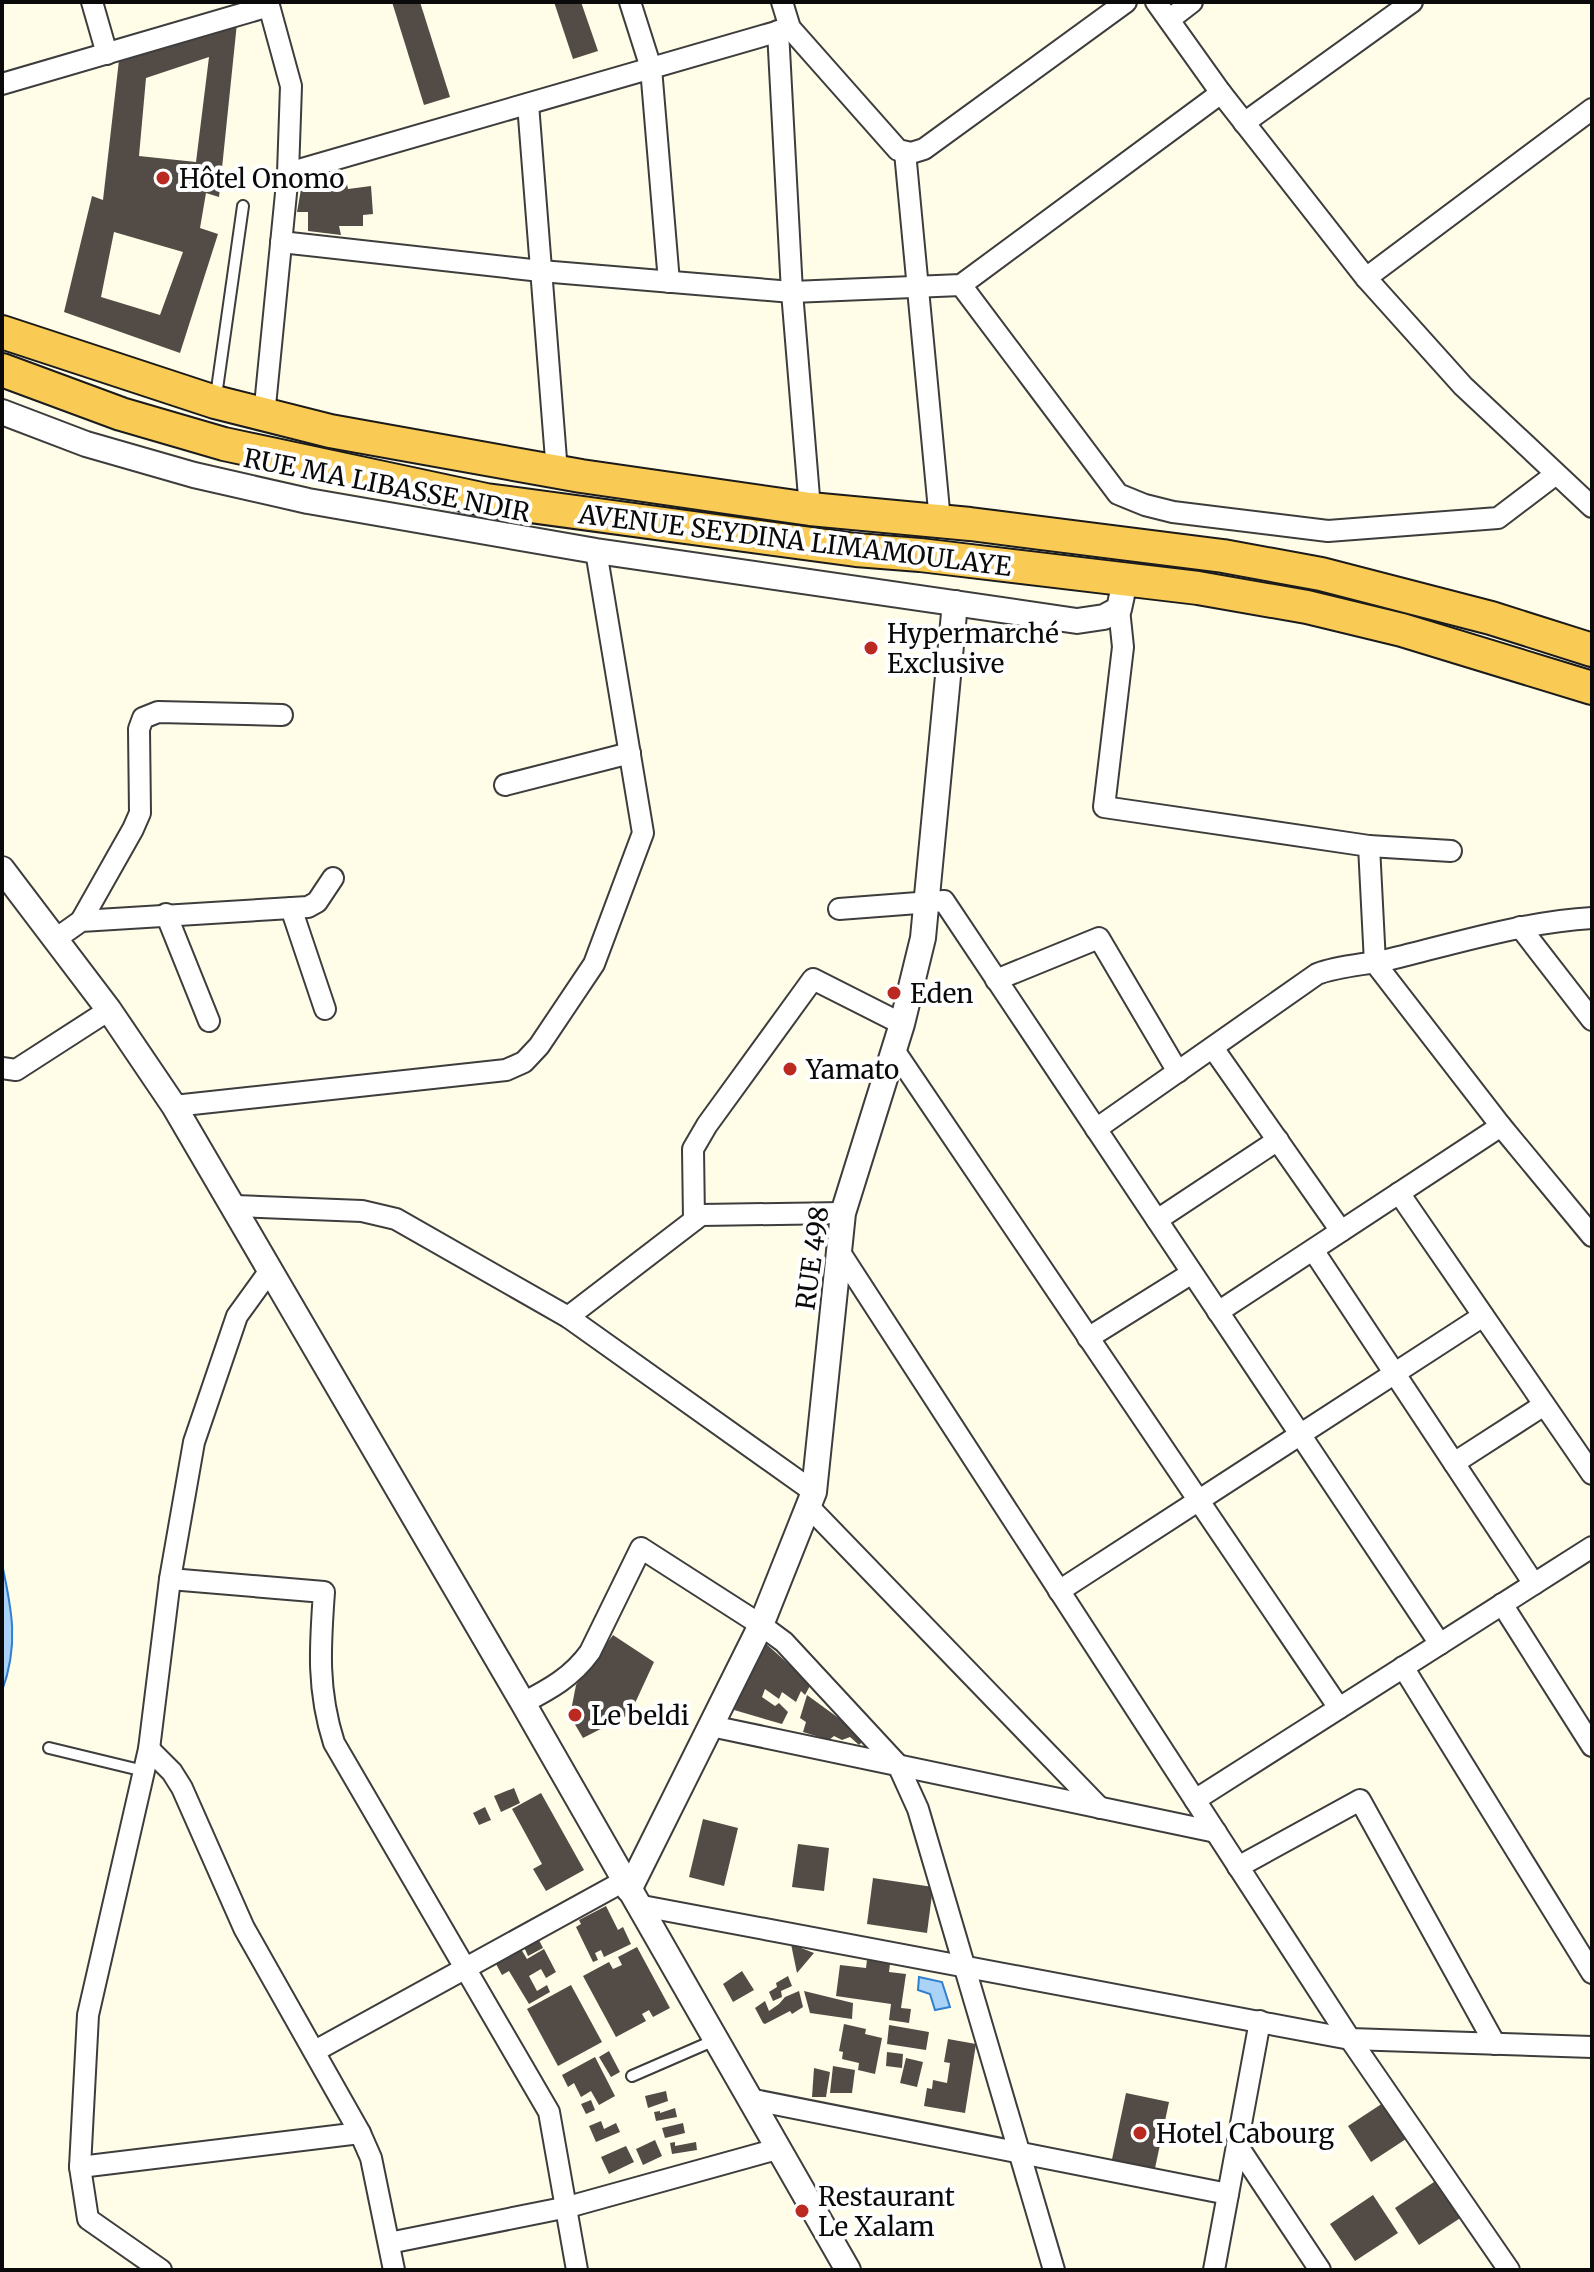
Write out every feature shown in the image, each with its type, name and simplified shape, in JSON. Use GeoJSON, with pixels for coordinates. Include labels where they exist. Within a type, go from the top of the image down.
{"type":"FeatureCollection","features":[{"type":"Feature","properties":{"kind":"highway","name":"AVENUE SEYDINA LIMAMOULAYE"},"geometry":{"type":"LineString","coordinates":[[2,332],[264,416],[427,450],[810,509],[1150,546],[1321,574],[1491,618],[1592,650]]}},
{"type":"Feature","properties":{"kind":"highway","name":"AVENUE SEYDINA LIMAMOULAYE"},"geometry":{"type":"LineString","coordinates":[[2,370],[121,414],[224,444],[486,500],[856,550],[920,555],[1122,595],[1198,588],[1307,607],[1402,630],[1592,688]]}},
{"type":"Feature","properties":{"kind":"street"},"geometry":{"type":"LineString","coordinates":[[92,2],[107,54]]}},
{"type":"Feature","properties":{"kind":"street"},"geometry":{"type":"LineString","coordinates":[[630,2],[651,68],[669,282]]}},
{"type":"Feature","properties":{"kind":"street"},"geometry":{"type":"LineString","coordinates":[[782,2],[792,292],[810,509]]}},
{"type":"Feature","properties":{"kind":"street"},"geometry":{"type":"LineString","coordinates":[[784,29],[898,150],[911,153],[924,149],[1126,2]]}},
{"type":"Feature","properties":{"kind":"street"},"geometry":{"type":"LineString","coordinates":[[1156,2],[1221,93],[1366,278],[1463,386],[1592,507]]}},
{"type":"Feature","properties":{"kind":"street"},"geometry":{"type":"LineString","coordinates":[[1170,19],[1192,2]]}},
{"type":"Feature","properties":{"kind":"street"},"geometry":{"type":"LineString","coordinates":[[1244,123],[1412,2]]}},
{"type":"Feature","properties":{"kind":"street"},"geometry":{"type":"LineString","coordinates":[[2,84],[268,4],[291,86],[288,173],[264,416]]}},
{"type":"Feature","properties":{"kind":"street"},"geometry":{"type":"LineString","coordinates":[[288,173],[784,29]]}},
{"type":"Feature","properties":{"kind":"street"},"geometry":{"type":"LineString","coordinates":[[281,242],[541,271],[792,292],[961,285],[1221,93]]}},
{"type":"Feature","properties":{"kind":"street"},"geometry":{"type":"LineString","coordinates":[[528,104],[557,472]]}},
{"type":"Feature","properties":{"kind":"street"},"geometry":{"type":"LineString","coordinates":[[1366,278],[1592,109]]}},
{"type":"Feature","properties":{"kind":"street"},"geometry":{"type":"LineString","coordinates":[[905,152],[940,521]]}},
{"type":"Feature","properties":{"kind":"street"},"geometry":{"type":"LineString","coordinates":[[961,285],[1118,494],[1145,505],[1173,512],[1328,531],[1483,520],[1498,518],[1556,474]]}},
{"type":"Feature","properties":{"kind":"street","name":"RUE MA LIBASSE NDIR"},"geometry":{"type":"LineString","coordinates":[[2,412],[86,444],[249,489],[596,551],[1077,621],[1104,617],[1122,595]]}},
{"type":"Feature","properties":{"kind":"street"},"geometry":{"type":"LineString","coordinates":[[174,1106],[506,1070],[524,1062],[539,1046],[594,964],[641,844],[642,823],[596,551]]}},
{"type":"Feature","properties":{"kind":"street"},"geometry":{"type":"LineString","coordinates":[[1122,595],[1123,647],[1104,807],[1369,846],[1451,851]]}},
{"type":"Feature","properties":{"kind":"street","name":"RUE 498"},"geometry":{"type":"LineString","coordinates":[[630,1892],[761,1625],[812,1500],[843,1213],[902,1024],[923,938],[955,603]]}},
{"type":"Feature","properties":{"kind":"street"},"geometry":{"type":"LineString","coordinates":[[57,938],[81,921],[140,813],[139,729],[143,718],[158,712],[282,715]]}},
{"type":"Feature","properties":{"kind":"street"},"geometry":{"type":"LineString","coordinates":[[505,785],[630,753]]}},
{"type":"Feature","properties":{"kind":"street"},"geometry":{"type":"LineString","coordinates":[[1369,846],[1375,963],[1501,1126],[1592,1236]]}},
{"type":"Feature","properties":{"kind":"street"},"geometry":{"type":"LineString","coordinates":[[2,869],[109,1010],[174,1106],[235,1206],[848,2270]]}},
{"type":"Feature","properties":{"kind":"street"},"geometry":{"type":"LineString","coordinates":[[81,921],[308,907],[317,902],[333,878]]}},
{"type":"Feature","properties":{"kind":"street"},"geometry":{"type":"LineString","coordinates":[[839,909],[944,901],[1440,1644]]}},
{"type":"Feature","properties":{"kind":"street"},"geometry":{"type":"LineString","coordinates":[[291,908],[325,1009]]}},
{"type":"Feature","properties":{"kind":"street"},"geometry":{"type":"LineString","coordinates":[[166,914],[209,1021]]}},
{"type":"Feature","properties":{"kind":"street"},"geometry":{"type":"LineString","coordinates":[[1096,1129],[1317,974],[1520,927],[1592,918]]}},
{"type":"Feature","properties":{"kind":"street"},"geometry":{"type":"LineString","coordinates":[[1520,927],[1592,1020]]}},
{"type":"Feature","properties":{"kind":"street"},"geometry":{"type":"LineString","coordinates":[[996,980],[1099,938],[1178,1072]]}},
{"type":"Feature","properties":{"kind":"street"},"geometry":{"type":"LineString","coordinates":[[694,1220],[693,1149],[707,1125],[813,979],[902,1024]]}},
{"type":"Feature","properties":{"kind":"street"},"geometry":{"type":"LineString","coordinates":[[7,1070],[109,1010]]}},
{"type":"Feature","properties":{"kind":"street"},"geometry":{"type":"LineString","coordinates":[[1213,1048],[1341,1231]]}},
{"type":"Feature","properties":{"kind":"street"},"geometry":{"type":"LineString","coordinates":[[894,1050],[1339,1708]]}},
{"type":"Feature","properties":{"kind":"street"},"geometry":{"type":"LineString","coordinates":[[1218,1312],[1501,1126]]}},
{"type":"Feature","properties":{"kind":"street"},"geometry":{"type":"LineString","coordinates":[[1157,1220],[1278,1140]]}},
{"type":"Feature","properties":{"kind":"street"},"geometry":{"type":"LineString","coordinates":[[1399,1193],[1592,1474]]}},
{"type":"Feature","properties":{"kind":"street"},"geometry":{"type":"LineString","coordinates":[[235,1206],[362,1211],[396,1219],[568,1317],[812,1500],[1100,1808]]}},
{"type":"Feature","properties":{"kind":"street"},"geometry":{"type":"LineString","coordinates":[[568,1317],[701,1215],[843,1213]]}},
{"type":"Feature","properties":{"kind":"street"},"geometry":{"type":"LineString","coordinates":[[1313,1250],[1534,1584]]}},
{"type":"Feature","properties":{"kind":"street"},"geometry":{"type":"LineString","coordinates":[[839,1251],[1350,2039],[1509,2270]]}},
{"type":"Feature","properties":{"kind":"street"},"geometry":{"type":"LineString","coordinates":[[161,2270],[88,2219],[80,2167],[88,2015],[149,1749],[170,1579],[194,1442],[237,1316],[271,1269]]}},
{"type":"Feature","properties":{"kind":"street"},"geometry":{"type":"LineString","coordinates":[[1088,1338],[1192,1273]]}},
{"type":"Feature","properties":{"kind":"street"},"geometry":{"type":"LineString","coordinates":[[1059,1591],[1483,1316]]}},
{"type":"Feature","properties":{"kind":"street"},"geometry":{"type":"LineString","coordinates":[[1454,1463],[1544,1405]]}},
{"type":"Feature","properties":{"kind":"street"},"geometry":{"type":"LineString","coordinates":[[1195,1800],[1592,1547]]}},
{"type":"Feature","properties":{"kind":"street"},"geometry":{"type":"LineString","coordinates":[[523,1703],[564,1681],[579,1667],[590,1652],[641,1548],[784,1642],[898,1765],[918,1809],[1054,2270]]}},
{"type":"Feature","properties":{"kind":"street"},"geometry":{"type":"LineString","coordinates":[[170,1579],[324,1592],[319,1658],[327,1718],[334,1743],[549,2112],[577,2270]]}},
{"type":"Feature","properties":{"kind":"street"},"geometry":{"type":"LineString","coordinates":[[1502,1604],[1592,1746]]}},
{"type":"Feature","properties":{"kind":"street"},"geometry":{"type":"LineString","coordinates":[[1403,1667],[1592,1973]]}},
{"type":"Feature","properties":{"kind":"street"},"geometry":{"type":"LineString","coordinates":[[711,1726],[1216,1832]]}},
{"type":"Feature","properties":{"kind":"street"},"geometry":{"type":"LineString","coordinates":[[149,1749],[172,1772],[182,1788],[244,1928],[360,2133],[371,2158],[394,2270]]}},
{"type":"Feature","properties":{"kind":"street"},"geometry":{"type":"LineString","coordinates":[[1238,1867],[1360,1800],[1495,2044]]}},
{"type":"Feature","properties":{"kind":"street"},"geometry":{"type":"LineString","coordinates":[[315,2051],[465,1969],[630,1892],[963,1966],[1350,2039],[1592,2047]]}},
{"type":"Feature","properties":{"kind":"street"},"geometry":{"type":"LineString","coordinates":[[1214,2270],[1260,2021]]}},
{"type":"Feature","properties":{"kind":"street"},"geometry":{"type":"LineString","coordinates":[[749,2099],[1228,2194]]}},
{"type":"Feature","properties":{"kind":"street"},"geometry":{"type":"LineString","coordinates":[[80,2167],[360,2133]]}},
{"type":"Feature","properties":{"kind":"street"},"geometry":{"type":"LineString","coordinates":[[1237,2145],[1320,2270]]}},
{"type":"Feature","properties":{"kind":"street"},"geometry":{"type":"LineString","coordinates":[[389,2243],[568,2207],[777,2149]]}},
{"type":"Feature","properties":{"kind":"lane"},"geometry":{"type":"LineString","coordinates":[[215,402],[243,206]]}},
{"type":"Feature","properties":{"kind":"lane"},"geometry":{"type":"LineString","coordinates":[[49,1748],[144,1771]]}},
{"type":"Feature","properties":{"kind":"lane"},"geometry":{"type":"LineString","coordinates":[[632,2076],[715,2040]]}},
{"type":"Feature","properties":{"kind":"water"},"geometry":{"type":"Polygon","coordinates":[[[2,1564],[9,1597],[12,1643],[2,1691],[2,1564]]]}},
{"type":"Feature","properties":{"kind":"water"},"geometry":{"type":"Polygon","coordinates":[[[919,1977],[942,1982],[950,2007],[935,2010],[930,1994],[918,1990],[919,1977]]]}},
{"type":"Feature","properties":{"kind":"building"},"geometry":{"type":"Polygon","coordinates":[[[392,2],[420,2],[450,97],[424,105],[392,2]]]}},
{"type":"Feature","properties":{"kind":"building"},"geometry":{"type":"Polygon","coordinates":[[[554,2],[581,2],[598,51],[573,59],[554,2]]]}},
{"type":"Feature","properties":{"kind":"building","name":"Hôtel Onomo"},"geometry":{"type":"Polygon","coordinates":[[[237,23],[219,197],[206,193],[200,228],[218,234],[180,353],[64,312],[92,196],[103,200],[119,60],[237,23]],[[209,57],[146,78],[139,156],[196,162],[209,57]],[[114,232],[101,297],[160,315],[183,252],[114,232]]]}},
{"type":"Feature","properties":{"kind":"building"},"geometry":{"type":"Polygon","coordinates":[[[346,179],[348,189],[371,186],[373,214],[363,215],[363,226],[339,226],[341,235],[308,231],[308,212],[297,212],[301,189],[346,179]]]}},
{"type":"Feature","properties":{"kind":"building"},"geometry":{"type":"Polygon","coordinates":[[[613,1635],[654,1662],[630,1714],[583,1738],[570,1716],[576,1685],[613,1635]]]}},
{"type":"Feature","properties":{"kind":"building"},"geometry":{"type":"Polygon","coordinates":[[[764,1642],[811,1684],[805,1695],[801,1691],[796,1702],[782,1692],[779,1699],[765,1689],[762,1697],[775,1706],[779,1703],[788,1712],[782,1724],[734,1710],[764,1642]]]}},
{"type":"Feature","properties":{"kind":"building"},"geometry":{"type":"Polygon","coordinates":[[[807,1695],[866,1738],[859,1745],[850,1737],[842,1740],[834,1736],[829,1740],[803,1732],[806,1722],[800,1718],[807,1695]]]}},
{"type":"Feature","properties":{"kind":"building"},"geometry":{"type":"Polygon","coordinates":[[[514,1788],[520,1803],[501,1812],[494,1796],[514,1788]]]}},
{"type":"Feature","properties":{"kind":"building"},"geometry":{"type":"Polygon","coordinates":[[[541,1793],[584,1870],[546,1891],[533,1869],[542,1864],[512,1809],[541,1793]]]}},
{"type":"Feature","properties":{"kind":"building"},"geometry":{"type":"Polygon","coordinates":[[[485,1807],[491,1820],[479,1825],[473,1813],[485,1807]]]}},
{"type":"Feature","properties":{"kind":"building"},"geometry":{"type":"Polygon","coordinates":[[[703,1819],[738,1828],[724,1886],[689,1877],[703,1819]]]}},
{"type":"Feature","properties":{"kind":"building"},"geometry":{"type":"Polygon","coordinates":[[[798,1844],[829,1848],[824,1891],[792,1887],[798,1844]]]}},
{"type":"Feature","properties":{"kind":"building"},"geometry":{"type":"Polygon","coordinates":[[[873,1878],[933,1887],[927,1933],[867,1924],[873,1878]]]}},
{"type":"Feature","properties":{"kind":"building"},"geometry":{"type":"Polygon","coordinates":[[[606,1906],[618,1930],[623,1927],[631,1944],[604,1957],[601,1950],[595,1953],[598,1960],[593,1962],[576,1927],[581,1924],[579,1920],[606,1906]]]}},
{"type":"Feature","properties":{"kind":"building"},"geometry":{"type":"Polygon","coordinates":[[[539,1940],[543,1948],[528,1956],[524,1947],[539,1940]]]}},
{"type":"Feature","properties":{"kind":"building"},"geometry":{"type":"Polygon","coordinates":[[[791,1944],[814,1953],[797,1973],[791,1944]]]}},
{"type":"Feature","properties":{"kind":"building"},"geometry":{"type":"Polygon","coordinates":[[[637,1947],[670,2008],[653,2017],[649,2010],[642,2014],[646,2021],[616,2037],[583,1976],[609,1962],[613,1969],[622,1965],[618,1957],[637,1947]]]}},
{"type":"Feature","properties":{"kind":"building"},"geometry":{"type":"Polygon","coordinates":[[[521,1949],[527,1959],[544,1949],[556,1972],[546,1978],[541,1969],[529,1976],[537,1991],[547,1985],[550,1992],[529,2004],[509,1971],[502,1975],[496,1964],[521,1949]]]}},
{"type":"Feature","properties":{"kind":"building"},"geometry":{"type":"Polygon","coordinates":[[[867,1960],[890,1964],[889,1972],[906,1974],[901,2008],[911,2009],[909,2023],[889,2020],[891,2004],[836,1996],[840,1965],[866,1968],[867,1960]]]}},
{"type":"Feature","properties":{"kind":"building"},"geometry":{"type":"Polygon","coordinates":[[[742,1971],[754,1990],[733,2002],[723,1984],[742,1971]]]}},
{"type":"Feature","properties":{"kind":"building"},"geometry":{"type":"Polygon","coordinates":[[[788,1976],[792,1986],[781,1991],[782,1997],[773,2001],[769,1992],[788,1976]]]}},
{"type":"Feature","properties":{"kind":"building"},"geometry":{"type":"Polygon","coordinates":[[[571,1985],[602,2042],[558,2066],[527,2009],[571,1985]]]}},
{"type":"Feature","properties":{"kind":"building"},"geometry":{"type":"Polygon","coordinates":[[[799,1991],[803,2007],[792,2014],[790,2011],[763,2023],[755,2008],[765,2001],[769,2011],[785,1997],[799,1991]]]}},
{"type":"Feature","properties":{"kind":"building"},"geometry":{"type":"Polygon","coordinates":[[[804,1991],[853,2003],[852,2019],[810,2013],[804,1991]]]}},
{"type":"Feature","properties":{"kind":"building"},"geometry":{"type":"Polygon","coordinates":[[[844,2024],[866,2029],[865,2034],[882,2038],[875,2074],[858,2070],[859,2063],[842,2059],[843,2052],[839,2051],[844,2024]]]}},
{"type":"Feature","properties":{"kind":"building"},"geometry":{"type":"Polygon","coordinates":[[[889,2025],[929,2032],[926,2050],[887,2044],[889,2025]]]}},
{"type":"Feature","properties":{"kind":"building"},"geometry":{"type":"Polygon","coordinates":[[[948,2039],[976,2044],[965,2113],[924,2106],[927,2088],[932,2089],[933,2080],[947,2083],[950,2063],[944,2062],[948,2039]]]}},
{"type":"Feature","properties":{"kind":"building"},"geometry":{"type":"Polygon","coordinates":[[[609,2051],[620,2072],[611,2077],[599,2057],[609,2051]]]}},
{"type":"Feature","properties":{"kind":"building"},"geometry":{"type":"Polygon","coordinates":[[[887,2052],[903,2054],[902,2068],[886,2066],[887,2052]]]}},
{"type":"Feature","properties":{"kind":"building"},"geometry":{"type":"Polygon","coordinates":[[[595,2057],[615,2096],[599,2105],[591,2091],[581,2097],[574,2083],[568,2087],[562,2075],[595,2057]]]}},
{"type":"Feature","properties":{"kind":"building"},"geometry":{"type":"Polygon","coordinates":[[[906,2058],[923,2062],[917,2087],[900,2083],[906,2058]]]}},
{"type":"Feature","properties":{"kind":"building"},"geometry":{"type":"Polygon","coordinates":[[[833,2066],[855,2070],[852,2093],[830,2093],[833,2066]]]}},
{"type":"Feature","properties":{"kind":"building"},"geometry":{"type":"Polygon","coordinates":[[[814,2068],[830,2072],[826,2097],[812,2097],[814,2068]]]}},
{"type":"Feature","properties":{"kind":"building"},"geometry":{"type":"Polygon","coordinates":[[[666,2091],[668,2101],[648,2108],[645,2096],[666,2091]]]}},
{"type":"Feature","properties":{"kind":"building","name":"Hotel Cabourg"},"geometry":{"type":"Polygon","coordinates":[[[1126,2093],[1169,2102],[1154,2173],[1111,2164],[1126,2093]]]}},
{"type":"Feature","properties":{"kind":"building"},"geometry":{"type":"Polygon","coordinates":[[[591,2100],[595,2110],[586,2114],[581,2104],[591,2100]]]}},
{"type":"Feature","properties":{"kind":"building"},"geometry":{"type":"Polygon","coordinates":[[[1383,2103],[1406,2139],[1371,2162],[1348,2126],[1383,2103]]]}},
{"type":"Feature","properties":{"kind":"building"},"geometry":{"type":"Polygon","coordinates":[[[675,2108],[677,2117],[656,2121],[654,2112],[675,2108]]]}},
{"type":"Feature","properties":{"kind":"building"},"geometry":{"type":"Polygon","coordinates":[[[601,2121],[604,2129],[616,2123],[620,2132],[596,2142],[589,2126],[601,2121]]]}},
{"type":"Feature","properties":{"kind":"building"},"geometry":{"type":"Polygon","coordinates":[[[683,2123],[685,2133],[665,2138],[662,2128],[683,2123]]]}},
{"type":"Feature","properties":{"kind":"building"},"geometry":{"type":"Polygon","coordinates":[[[655,2140],[662,2156],[643,2165],[636,2149],[655,2140]]]}},
{"type":"Feature","properties":{"kind":"building"},"geometry":{"type":"Polygon","coordinates":[[[675,2142],[675,2146],[696,2142],[697,2150],[672,2154],[670,2143],[675,2142]]]}},
{"type":"Feature","properties":{"kind":"building"},"geometry":{"type":"Polygon","coordinates":[[[626,2146],[634,2162],[609,2174],[601,2157],[626,2146]]]}},
{"type":"Feature","properties":{"kind":"building"},"geometry":{"type":"Polygon","coordinates":[[[1440,2178],[1465,2215],[1419,2245],[1395,2208],[1440,2178]]]}},
{"type":"Feature","properties":{"kind":"building"},"geometry":{"type":"Polygon","coordinates":[[[1373,2195],[1398,2233],[1355,2261],[1330,2224],[1373,2195]]]}},
{"type":"Feature","properties":{"kind":"place","name":"Hôtel Onomo"},"geometry":{"type":"Point","coordinates":[163,178]}},
{"type":"Feature","properties":{"kind":"place","name":"Hypermarché Exclusive"},"geometry":{"type":"Point","coordinates":[871,648]}},
{"type":"Feature","properties":{"kind":"place","name":"Eden"},"geometry":{"type":"Point","coordinates":[894,993]}},
{"type":"Feature","properties":{"kind":"place","name":"Yamato"},"geometry":{"type":"Point","coordinates":[790,1069]}},
{"type":"Feature","properties":{"kind":"place","name":"Le beldi"},"geometry":{"type":"Point","coordinates":[575,1715]}},
{"type":"Feature","properties":{"kind":"place","name":"Hotel Cabourg"},"geometry":{"type":"Point","coordinates":[1140,2133]}},
{"type":"Feature","properties":{"kind":"place","name":"Restaurant Le Xalam"},"geometry":{"type":"Point","coordinates":[802,2211]}}]}
